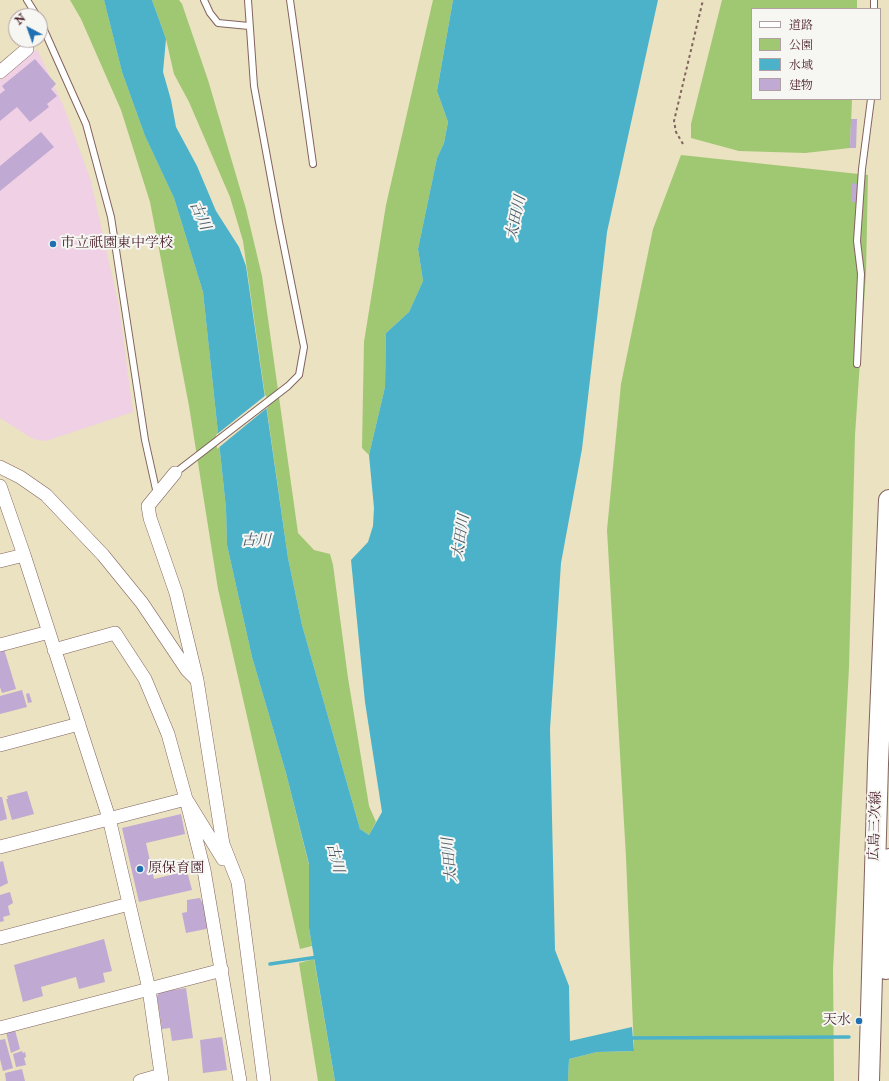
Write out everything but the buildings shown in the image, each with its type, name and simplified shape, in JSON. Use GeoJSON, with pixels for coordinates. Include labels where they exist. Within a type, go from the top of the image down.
{"type":"FeatureCollection","features":[{"type":"Feature","properties":{"kind":"main road","name":"広島三次線"},"geometry":{"type":"LineString","coordinates":[[868,1081],[878,764],[889,500]]}},
{"type":"Feature","properties":{"kind":"main road","name":"広島三次線"},"geometry":{"type":"LineString","coordinates":[[882,1081],[889,859]]}},
{"type":"Feature","properties":{"kind":"street"},"geometry":{"type":"LineString","coordinates":[[0,72],[27,49]]}},
{"type":"Feature","properties":{"kind":"street"},"geometry":{"type":"LineString","coordinates":[[0,467],[20,477],[46,495],[103,555],[142,603],[187,670],[197,680]]}},
{"type":"Feature","properties":{"kind":"street"},"geometry":{"type":"LineString","coordinates":[[175,473],[148,506],[150,518],[176,593],[197,680],[223,844],[238,882],[264,1081]]}},
{"type":"Feature","properties":{"kind":"street"},"geometry":{"type":"LineString","coordinates":[[0,486],[24,555],[109,818],[149,989],[162,1078],[140,1081]]}},
{"type":"Feature","properties":{"kind":"street"},"geometry":{"type":"LineString","coordinates":[[0,561],[24,555]]}},
{"type":"Feature","properties":{"kind":"street"},"geometry":{"type":"LineString","coordinates":[[0,645],[49,632]]}},
{"type":"Feature","properties":{"kind":"street"},"geometry":{"type":"LineString","coordinates":[[54,650],[116,633],[145,679],[168,734],[204,870],[240,1081]]}},
{"type":"Feature","properties":{"kind":"street"},"geometry":{"type":"LineString","coordinates":[[0,744],[79,724]]}},
{"type":"Feature","properties":{"kind":"street"},"geometry":{"type":"LineString","coordinates":[[186,799],[238,882]]}},
{"type":"Feature","properties":{"kind":"street"},"geometry":{"type":"LineString","coordinates":[[0,847],[186,799]]}},
{"type":"Feature","properties":{"kind":"street"},"geometry":{"type":"LineString","coordinates":[[0,938],[129,904]]}},
{"type":"Feature","properties":{"kind":"street"},"geometry":{"type":"LineString","coordinates":[[0,1028],[222,970]]}},
{"type":"Feature","properties":{"kind":"lane"},"geometry":{"type":"LineString","coordinates":[[204,0],[210,13],[218,23],[249,26]]}},
{"type":"Feature","properties":{"kind":"lane"},"geometry":{"type":"LineString","coordinates":[[175,473],[288,386],[299,375],[304,347],[278,222],[254,86],[248,0]]}},
{"type":"Feature","properties":{"kind":"lane"},"geometry":{"type":"LineString","coordinates":[[290,0],[313,164]]}},
{"type":"Feature","properties":{"kind":"lane"},"geometry":{"type":"LineString","coordinates":[[48,38],[86,124],[111,217],[145,440],[157,496]]}},
{"type":"Feature","properties":{"kind":"lane"},"geometry":{"type":"LineString","coordinates":[[857,364],[861,274],[857,241],[862,169],[871,100]]}},
{"type":"Feature","properties":{"kind":"path"},"geometry":{"type":"LineString","coordinates":[[683,144],[676,132],[674,121],[703,0]]}},
{"type":"Feature","properties":{"kind":"shaded area","name":"市立祇園東中学校"},"geometry":{"type":"Polygon","coordinates":[[[37,49],[63,105],[91,181],[119,307],[133,412],[46,441],[33,439],[0,418],[0,80],[37,49]]]}},
{"type":"Feature","properties":{"kind":"green space"},"geometry":{"type":"Polygon","coordinates":[[[70,0],[104,0],[122,72],[145,136],[174,198],[203,292],[226,508],[227,545],[252,657],[286,773],[309,865],[309,928],[312,946],[300,949],[218,589],[189,406],[150,202],[121,110],[81,19],[70,0]]]}},
{"type":"Feature","properties":{"kind":"green space"},"geometry":{"type":"Polygon","coordinates":[[[152,0],[179,0],[182,4],[208,80],[246,209],[262,276],[298,533],[314,550],[330,554],[333,565],[348,678],[369,806],[376,822],[369,835],[360,829],[302,625],[288,558],[243,241],[230,197],[189,102],[174,74],[166,39],[152,0]]]}},
{"type":"Feature","properties":{"kind":"green space"},"geometry":{"type":"Polygon","coordinates":[[[433,0],[453,0],[437,91],[448,122],[444,143],[437,158],[418,249],[423,281],[409,312],[386,333],[385,387],[369,455],[362,448],[364,342],[386,205],[433,0]]]}},
{"type":"Feature","properties":{"kind":"green space"},"geometry":{"type":"Polygon","coordinates":[[[722,0],[857,0],[857,8],[751,8],[751,100],[852,100],[850,148],[805,153],[739,151],[691,138],[691,124],[722,0]]]}},
{"type":"Feature","properties":{"kind":"green space"},"geometry":{"type":"Polygon","coordinates":[[[681,155],[868,175],[866,273],[855,435],[849,667],[833,969],[834,1081],[568,1081],[569,1059],[597,1052],[634,1051],[626,857],[607,530],[621,384],[653,229],[681,155]]]}},
{"type":"Feature","properties":{"kind":"green space"},"geometry":{"type":"Polygon","coordinates":[[[314,959],[335,1081],[318,1081],[299,963],[314,959]]]}},
{"type":"Feature","properties":{"kind":"water"},"geometry":{"type":"Polygon","coordinates":[[[104,0],[152,0],[166,39],[163,72],[171,100],[176,127],[197,166],[216,211],[239,247],[246,266],[288,558],[302,625],[360,829],[369,835],[382,812],[365,702],[351,560],[368,542],[373,526],[374,508],[369,455],[385,387],[386,333],[409,312],[423,281],[418,249],[437,158],[444,143],[448,122],[437,91],[453,0],[658,0],[607,232],[582,449],[561,563],[550,729],[555,950],[569,986],[570,1041],[632,1027],[634,1051],[597,1052],[569,1059],[568,1081],[335,1081],[309,928],[309,864],[286,773],[252,657],[227,545],[226,508],[203,292],[174,198],[145,136],[122,72],[104,0]]]}},
{"type":"Feature","properties":{"kind":"pier"},"geometry":{"type":"Polygon","coordinates":[[[266,395],[268,407],[217,449],[216,435],[266,395]]]}},
{"type":"Feature","properties":{"kind":"waterway"},"geometry":{"type":"LineString","coordinates":[[270,964],[318,957]]}},
{"type":"Feature","properties":{"kind":"waterway"},"geometry":{"type":"LineString","coordinates":[[628,1038],[849,1037]]}},
{"type":"Feature","properties":{"kind":"place","name":"市立祇園東中学校"},"geometry":{"type":"Point","coordinates":[53,244]}},
{"type":"Feature","properties":{"kind":"place","name":"原保育園"},"geometry":{"type":"Point","coordinates":[140,869]}},
{"type":"Feature","properties":{"kind":"place","name":"天水"},"geometry":{"type":"Point","coordinates":[859,1021]}},
{"type":"Feature","properties":{"kind":"water label","name":"古川"},"geometry":{"type":"Point","coordinates":[199,216]}},
{"type":"Feature","properties":{"kind":"water label","name":"太田川"},"geometry":{"type":"Point","coordinates":[517,218]}},
{"type":"Feature","properties":{"kind":"water label","name":"太田川"},"geometry":{"type":"Point","coordinates":[462,537]}},
{"type":"Feature","properties":{"kind":"water label","name":"古川"},"geometry":{"type":"Point","coordinates":[256,542]}},
{"type":"Feature","properties":{"kind":"water label","name":"古川"},"geometry":{"type":"Point","coordinates":[334,858]}},
{"type":"Feature","properties":{"kind":"water label","name":"太田川"},"geometry":{"type":"Point","coordinates":[451,860]}}]}
